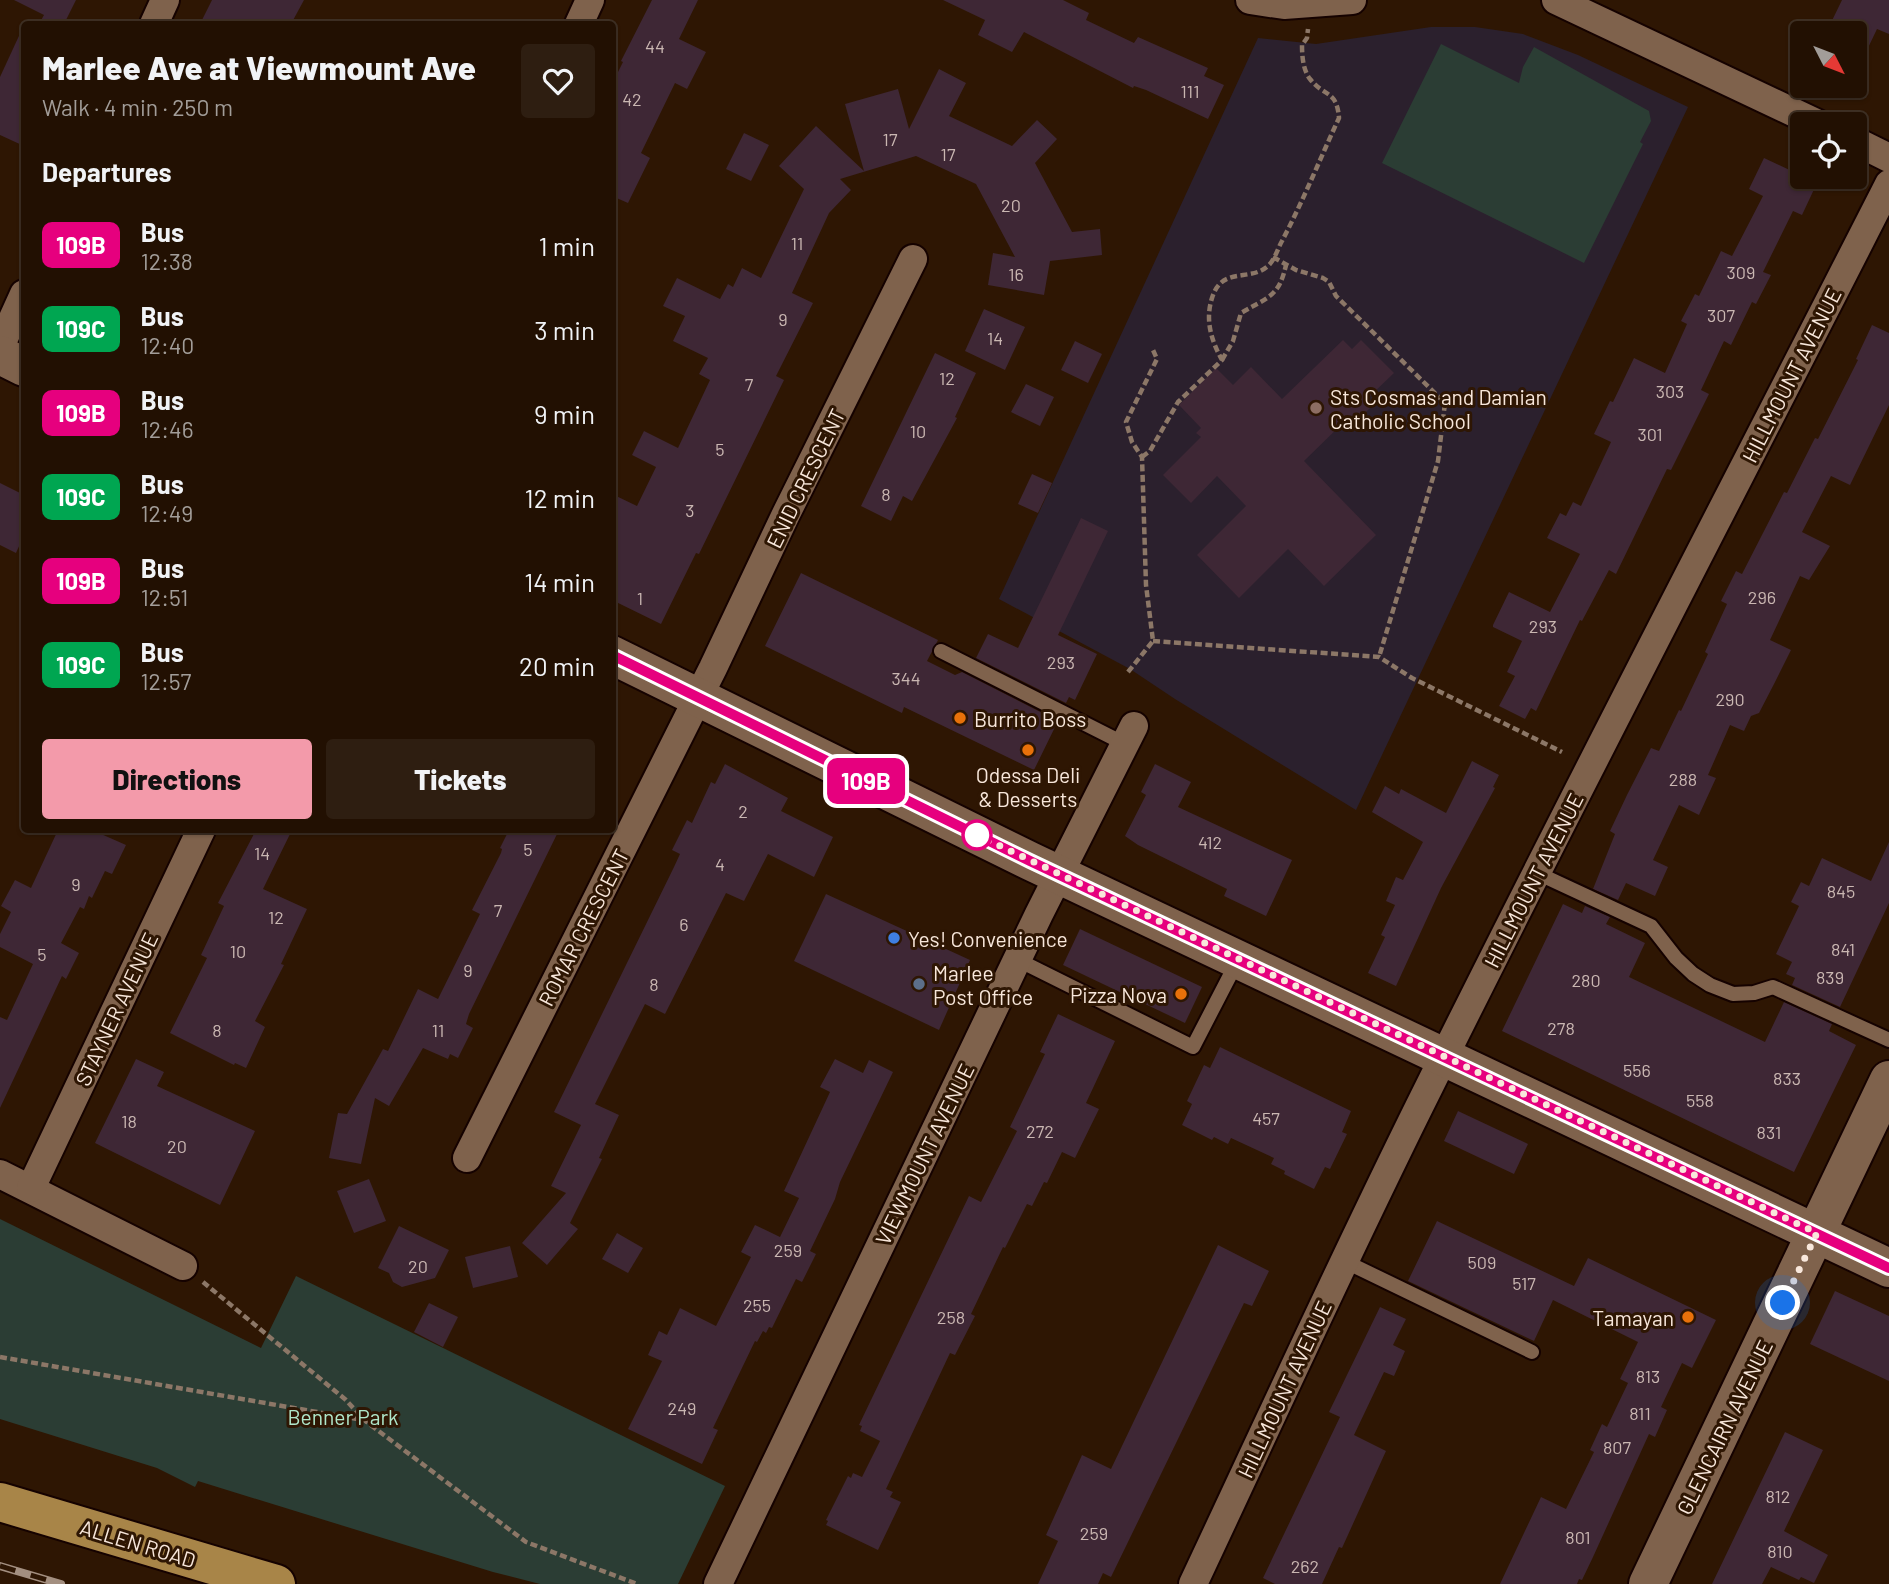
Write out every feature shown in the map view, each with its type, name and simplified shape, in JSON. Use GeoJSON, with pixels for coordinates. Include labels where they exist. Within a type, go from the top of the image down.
{"type":"FeatureCollection","features":[{"type":"Feature","properties":{"kind":"highway","name":"ALLEN ROAD"},"geometry":{"type":"LineString","coordinates":[[0,1502],[276,1584]]}},
{"type":"Feature","properties":{"kind":"street"},"geometry":{"type":"LineString","coordinates":[[155,21],[165,0]]}},
{"type":"Feature","properties":{"kind":"street"},"geometry":{"type":"LineString","coordinates":[[580,21],[590,0]]}},
{"type":"Feature","properties":{"kind":"street"},"geometry":{"type":"LineString","coordinates":[[1250,0],[1284,5],[1352,0]]}},
{"type":"Feature","properties":{"kind":"street"},"geometry":{"type":"LineString","coordinates":[[1556,0],[1793,112]]}},
{"type":"Feature","properties":{"kind":"street"},"geometry":{"type":"LineString","coordinates":[[1867,147],[1889,158]]}},
{"type":"Feature","properties":{"kind":"street","name":"HILLMOUNT AVENUE"},"geometry":{"type":"LineString","coordinates":[[1193,1584],[1344,1261],[1444,1058],[1889,184]]}},
{"type":"Feature","properties":{"kind":"street","name":"ENID CRESCENT"},"geometry":{"type":"LineString","coordinates":[[699,697],[913,259]]}},
{"type":"Feature","properties":{"kind":"street"},"geometry":{"type":"LineString","coordinates":[[0,346],[21,300]]}},
{"type":"Feature","properties":{"kind":"street"},"geometry":{"type":"LineString","coordinates":[[0,355],[21,366]]}},
{"type":"Feature","properties":{"kind":"street"},"geometry":{"type":"LineString","coordinates":[[616,657],[895,796],[1889,1268]]}},
{"type":"Feature","properties":{"kind":"street","name":"ROMAR CRESCENT"},"geometry":{"type":"LineString","coordinates":[[467,1158],[699,697]]}},
{"type":"Feature","properties":{"kind":"street","name":"VIEWMOUNT AVENUE"},"geometry":{"type":"LineString","coordinates":[[718,1584],[1059,874],[1130,735]]}},
{"type":"Feature","properties":{"kind":"street","name":"STAYNER AVENUE"},"geometry":{"type":"LineString","coordinates":[[31,1188],[200,833]]}},
{"type":"Feature","properties":{"kind":"street","name":"GLENCAIRN AVENUE"},"geometry":{"type":"LineString","coordinates":[[1648,1584],[1889,1080]]}},
{"type":"Feature","properties":{"kind":"street"},"geometry":{"type":"LineString","coordinates":[[0,1174],[183,1266]]}},
{"type":"Feature","properties":{"kind":"lane"},"geometry":{"type":"LineString","coordinates":[[941,651],[1130,735]]}},
{"type":"Feature","properties":{"kind":"lane"},"geometry":{"type":"LineString","coordinates":[[1537,873],[1651,926],[1676,958],[1710,985],[1732,994],[1754,993],[1773,987],[1889,1040]]}},
{"type":"Feature","properties":{"kind":"lane"},"geometry":{"type":"LineString","coordinates":[[1018,960],[1193,1047],[1238,960]]}},
{"type":"Feature","properties":{"kind":"lane"},"geometry":{"type":"LineString","coordinates":[[1344,1261],[1532,1352]]}},
{"type":"Feature","properties":{"kind":"path"},"geometry":{"type":"LineString","coordinates":[[1222,360],[1210,330],[1212,297],[1218,285],[1228,277],[1269,265],[1292,223],[1339,118],[1338,105],[1331,94],[1309,78],[1302,60],[1302,46],[1307,38],[1308,27]]}},
{"type":"Feature","properties":{"kind":"path"},"geometry":{"type":"LineString","coordinates":[[1273,257],[1329,282],[1336,296],[1445,402],[1438,461],[1379,657]]}},
{"type":"Feature","properties":{"kind":"path"},"geometry":{"type":"LineString","coordinates":[[1142,457],[1150,451],[1178,402],[1222,360],[1233,341],[1241,313],[1277,291],[1282,284],[1286,265]]}},
{"type":"Feature","properties":{"kind":"path"},"geometry":{"type":"LineString","coordinates":[[1128,672],[1153,641],[1146,585],[1142,457],[1132,442],[1126,422],[1157,359],[1153,350]]}},
{"type":"Feature","properties":{"kind":"path"},"geometry":{"type":"LineString","coordinates":[[1153,641],[1379,657],[1412,678],[1562,752]]}},
{"type":"Feature","properties":{"kind":"path"},"geometry":{"type":"LineString","coordinates":[[183,1266],[346,1400],[364,1420],[526,1542],[637,1584]]}},
{"type":"Feature","properties":{"kind":"path"},"geometry":{"type":"LineString","coordinates":[[0,1357],[364,1420]]}},
{"type":"Feature","properties":{"kind":"shaded area","name":"Sts Cosmas and Damian Catholic School"},"geometry":{"type":"Polygon","coordinates":[[[1431,27],[1475,27],[1523,34],[1578,55],[1688,107],[1356,810],[1130,669],[999,599],[1258,38],[1316,44],[1431,27]]]}},
{"type":"Feature","properties":{"kind":"green space"},"geometry":{"type":"Polygon","coordinates":[[[1441,44],[1519,83],[1523,67],[1534,47],[1649,111],[1651,121],[1640,142],[1643,144],[1584,263],[1382,163],[1441,44]]]}},
{"type":"Feature","properties":{"kind":"green space","name":"Benner Park"},"geometry":{"type":"Polygon","coordinates":[[[0,1219],[261,1348],[296,1276],[725,1486],[678,1584],[540,1584],[198,1481],[195,1487],[157,1468],[0,1419],[0,1219]]]}},
{"type":"Feature","properties":{"kind":"building"},"geometry":{"type":"Polygon","coordinates":[[[14,0],[76,0],[66,21],[41,21],[44,15],[14,0]]]}},
{"type":"Feature","properties":{"kind":"building"},"geometry":{"type":"Polygon","coordinates":[[[212,0],[304,0],[293,21],[202,21],[212,0]]]}},
{"type":"Feature","properties":{"kind":"building"},"geometry":{"type":"Polygon","coordinates":[[[652,0],[698,0],[679,39],[706,52],[687,89],[675,83],[641,153],[650,158],[628,203],[616,198],[616,76],[623,62],[621,61],[652,0]]]}},
{"type":"Feature","properties":{"kind":"building"},"geometry":{"type":"Polygon","coordinates":[[[943,0],[1063,0],[1089,13],[1086,20],[1134,43],[1138,37],[1208,68],[1204,76],[1224,85],[1208,119],[1146,90],[1134,86],[1133,88],[1024,32],[1012,52],[978,35],[985,20],[943,0]]]}},
{"type":"Feature","properties":{"kind":"building"},"geometry":{"type":"Polygon","coordinates":[[[1842,0],[1889,0],[1889,34],[1877,29],[1867,50],[1867,21],[1832,21],[1842,0]]]}},
{"type":"Feature","properties":{"kind":"building"},"geometry":{"type":"Polygon","coordinates":[[[21,32],[21,145],[0,135],[0,77],[21,32]]]}},
{"type":"Feature","properties":{"kind":"building"},"geometry":{"type":"Polygon","coordinates":[[[939,69],[966,83],[949,116],[1012,146],[1037,120],[1057,139],[1035,163],[1072,232],[1100,229],[1102,255],[1050,261],[1044,295],[988,285],[993,253],[1015,257],[976,184],[916,156],[840,179],[851,190],[829,213],[792,293],[813,303],[776,376],[784,380],[699,554],[696,553],[661,624],[616,602],[616,496],[637,506],[656,467],[632,455],[644,431],[678,448],[710,380],[699,374],[708,358],[673,341],[685,316],[663,306],[677,278],[720,299],[728,284],[733,287],[742,268],[761,278],[804,189],[779,166],[816,126],[864,171],[845,104],[898,89],[909,129],[939,69]]]}},
{"type":"Feature","properties":{"kind":"building"},"geometry":{"type":"Polygon","coordinates":[[[744,133],[769,145],[751,181],[726,169],[744,133]]]}},
{"type":"Feature","properties":{"kind":"building"},"geometry":{"type":"Polygon","coordinates":[[[1764,158],[1790,170],[1790,189],[1814,189],[1802,215],[1793,211],[1763,272],[1771,275],[1756,304],[1752,302],[1731,345],[1724,341],[1701,390],[1709,394],[1671,470],[1667,469],[1616,574],[1609,570],[1582,621],[1580,620],[1536,711],[1531,708],[1525,719],[1499,706],[1515,676],[1507,672],[1522,641],[1493,625],[1509,592],[1550,612],[1580,554],[1547,538],[1560,513],[1566,516],[1573,502],[1581,506],[1611,442],[1594,434],[1634,358],[1665,373],[1687,324],[1681,321],[1695,294],[1699,296],[1721,251],[1732,256],[1763,196],[1749,189],[1764,158]]]}},
{"type":"Feature","properties":{"kind":"building"},"geometry":{"type":"Polygon","coordinates":[[[984,309],[1025,327],[1005,370],[965,351],[984,309]]]}},
{"type":"Feature","properties":{"kind":"building"},"geometry":{"type":"Polygon","coordinates":[[[1872,325],[1889,333],[1889,405],[1850,485],[1831,476],[1802,532],[1830,546],[1809,580],[1800,576],[1770,640],[1791,650],[1759,713],[1751,716],[1744,731],[1730,725],[1708,775],[1716,778],[1699,815],[1679,805],[1653,860],[1668,867],[1655,896],[1626,883],[1618,900],[1593,889],[1615,834],[1610,831],[1627,795],[1651,748],[1659,751],[1708,654],[1705,652],[1727,604],[1721,601],[1736,571],[1742,574],[1784,492],[1787,493],[1815,438],[1818,439],[1858,360],[1856,359],[1872,325]]]}},
{"type":"Feature","properties":{"kind":"building"},"geometry":{"type":"Polygon","coordinates":[[[1343,340],[1352,349],[1361,340],[1394,373],[1368,398],[1374,404],[1351,427],[1345,421],[1304,461],[1376,535],[1324,586],[1288,549],[1239,598],[1197,555],[1246,506],[1217,476],[1191,503],[1163,475],[1201,437],[1196,433],[1201,428],[1179,405],[1216,368],[1233,385],[1251,367],[1282,399],[1343,340]]]}},
{"type":"Feature","properties":{"kind":"building"},"geometry":{"type":"Polygon","coordinates":[[[1075,341],[1102,354],[1088,383],[1061,370],[1075,341]]]}},
{"type":"Feature","properties":{"kind":"building"},"geometry":{"type":"Polygon","coordinates":[[[935,353],[976,373],[955,417],[957,418],[912,501],[903,496],[891,521],[861,506],[935,353]]]}},
{"type":"Feature","properties":{"kind":"building"},"geometry":{"type":"Polygon","coordinates":[[[1026,384],[1054,397],[1040,426],[1011,412],[1026,384]]]}},
{"type":"Feature","properties":{"kind":"building"},"geometry":{"type":"Polygon","coordinates":[[[1032,474],[1052,483],[1038,513],[1018,504],[1032,474]]]}},
{"type":"Feature","properties":{"kind":"building"},"geometry":{"type":"Polygon","coordinates":[[[0,483],[21,494],[21,542],[16,553],[0,545],[0,483]]]}},
{"type":"Feature","properties":{"kind":"building"},"geometry":{"type":"Polygon","coordinates":[[[1081,518],[1108,531],[1058,635],[1097,654],[1075,700],[1069,697],[1066,703],[976,658],[988,634],[1018,648],[1081,518]]]}},
{"type":"Feature","properties":{"kind":"building"},"geometry":{"type":"Polygon","coordinates":[[[801,573],[938,640],[927,661],[955,675],[962,672],[1058,721],[1034,770],[904,707],[902,713],[765,646],[801,573]]]}},
{"type":"Feature","properties":{"kind":"building"},"geometry":{"type":"Polygon","coordinates":[[[1472,761],[1499,775],[1493,787],[1495,788],[1441,888],[1396,986],[1368,973],[1385,937],[1381,935],[1395,905],[1386,901],[1396,877],[1403,880],[1423,842],[1372,812],[1385,786],[1399,794],[1401,789],[1446,813],[1472,761]]]}},
{"type":"Feature","properties":{"kind":"building"},"geometry":{"type":"Polygon","coordinates":[[[725,764],[788,798],[781,811],[833,837],[814,877],[768,854],[744,901],[726,893],[665,1014],[645,1004],[595,1104],[619,1115],[599,1158],[602,1159],[570,1223],[578,1229],[547,1265],[522,1243],[566,1193],[551,1186],[581,1125],[554,1112],[680,854],[672,850],[687,820],[692,823],[711,782],[715,784],[725,764]]]}},
{"type":"Feature","properties":{"kind":"building"},"geometry":{"type":"Polygon","coordinates":[[[1155,764],[1191,782],[1178,807],[1292,860],[1266,916],[1224,896],[1227,889],[1125,836],[1146,795],[1141,792],[1155,764]]]}},
{"type":"Feature","properties":{"kind":"building"},"geometry":{"type":"Polygon","coordinates":[[[57,833],[99,833],[126,845],[112,874],[105,871],[92,898],[89,896],[84,909],[80,907],[61,943],[79,953],[66,979],[62,976],[0,1108],[0,1017],[7,1020],[33,964],[0,947],[0,934],[11,912],[1,906],[15,880],[31,888],[57,833]]]}},
{"type":"Feature","properties":{"kind":"building"},"geometry":{"type":"Polygon","coordinates":[[[254,833],[291,833],[263,889],[307,909],[281,964],[284,965],[255,1021],[265,1027],[246,1068],[235,1063],[234,1065],[170,1033],[207,958],[201,955],[224,906],[218,903],[254,833]]]}},
{"type":"Feature","properties":{"kind":"building"},"geometry":{"type":"Polygon","coordinates":[[[508,833],[558,833],[469,1014],[466,1024],[473,1028],[458,1058],[450,1054],[448,1059],[423,1048],[389,1106],[375,1098],[361,1164],[329,1158],[338,1113],[347,1114],[383,1049],[388,1051],[418,989],[438,999],[480,914],[472,910],[501,853],[500,848],[508,833]]]}},
{"type":"Feature","properties":{"kind":"building"},"geometry":{"type":"Polygon","coordinates":[[[1889,842],[1889,903],[1840,1007],[1792,985],[1795,978],[1786,974],[1792,962],[1776,954],[1799,906],[1791,902],[1801,882],[1809,886],[1822,858],[1871,881],[1889,842]]]}},
{"type":"Feature","properties":{"kind":"building"},"geometry":{"type":"Polygon","coordinates":[[[826,894],[970,960],[939,1030],[794,961],[826,894]]]}},
{"type":"Feature","properties":{"kind":"building"},"geometry":{"type":"Polygon","coordinates":[[[1563,904],[1582,913],[1585,906],[1610,917],[1606,924],[1645,943],[1629,977],[1765,1042],[1784,1002],[1832,1024],[1829,1031],[1856,1045],[1794,1172],[1502,1031],[1563,904]]]}},
{"type":"Feature","properties":{"kind":"building"},"geometry":{"type":"Polygon","coordinates":[[[1080,929],[1202,987],[1185,1023],[1063,965],[1080,929]]]}},
{"type":"Feature","properties":{"kind":"building"},"geometry":{"type":"Polygon","coordinates":[[[1058,1014],[1115,1041],[1086,1103],[1099,1109],[1075,1158],[1062,1152],[1047,1183],[1044,1182],[1032,1206],[1027,1204],[1005,1248],[1003,1247],[971,1314],[975,1316],[955,1355],[950,1353],[886,1489],[893,1492],[890,1497],[901,1502],[878,1550],[826,1525],[826,1520],[848,1476],[851,1478],[853,1473],[862,1477],[880,1441],[860,1431],[862,1426],[859,1425],[969,1196],[981,1202],[1017,1131],[1010,1127],[1045,1054],[1040,1052],[1058,1014]]]}},
{"type":"Feature","properties":{"kind":"building"},"geometry":{"type":"Polygon","coordinates":[[[1220,1047],[1351,1111],[1342,1132],[1347,1134],[1330,1169],[1325,1167],[1314,1189],[1284,1174],[1285,1171],[1271,1164],[1274,1158],[1231,1138],[1228,1144],[1214,1137],[1212,1140],[1182,1125],[1192,1104],[1187,1101],[1204,1065],[1210,1068],[1220,1047]]]}},
{"type":"Feature","properties":{"kind":"building"},"geometry":{"type":"Polygon","coordinates":[[[136,1059],[164,1072],[157,1086],[255,1131],[220,1205],[95,1143],[136,1059]]]}},
{"type":"Feature","properties":{"kind":"building"},"geometry":{"type":"Polygon","coordinates":[[[835,1059],[863,1073],[869,1060],[893,1072],[810,1251],[816,1254],[802,1282],[796,1279],[772,1328],[769,1327],[766,1333],[763,1331],[757,1342],[755,1341],[713,1428],[718,1430],[702,1464],[628,1429],[662,1361],[648,1355],[659,1331],[667,1335],[680,1308],[716,1326],[751,1257],[741,1252],[755,1225],[780,1237],[799,1198],[784,1191],[830,1092],[820,1087],[835,1059]]]}},
{"type":"Feature","properties":{"kind":"building"},"geometry":{"type":"Polygon","coordinates":[[[1458,1111],[1528,1144],[1514,1174],[1444,1141],[1458,1111]]]}},
{"type":"Feature","properties":{"kind":"building"},"geometry":{"type":"Polygon","coordinates":[[[369,1179],[386,1221],[354,1233],[337,1191],[369,1179]]]}},
{"type":"Feature","properties":{"kind":"building"},"geometry":{"type":"Polygon","coordinates":[[[1437,1221],[1574,1286],[1588,1258],[1716,1320],[1692,1368],[1682,1363],[1661,1407],[1667,1410],[1655,1437],[1649,1434],[1582,1580],[1579,1579],[1577,1584],[1500,1584],[1541,1497],[1566,1509],[1594,1452],[1590,1450],[1602,1424],[1607,1427],[1628,1383],[1620,1379],[1638,1342],[1553,1300],[1534,1341],[1408,1281],[1437,1221]]]}},
{"type":"Feature","properties":{"kind":"building"},"geometry":{"type":"Polygon","coordinates":[[[399,1226],[449,1250],[435,1278],[402,1287],[393,1282],[389,1273],[378,1268],[399,1226]]]}},
{"type":"Feature","properties":{"kind":"building"},"geometry":{"type":"Polygon","coordinates":[[[617,1233],[643,1248],[628,1273],[602,1259],[617,1233]]]}},
{"type":"Feature","properties":{"kind":"building"},"geometry":{"type":"Polygon","coordinates":[[[1218,1245],[1269,1271],[1252,1306],[1244,1303],[1111,1577],[1103,1573],[1098,1584],[1038,1584],[1058,1541],[1046,1535],[1082,1455],[1111,1469],[1218,1245]]]}},
{"type":"Feature","properties":{"kind":"building"},"geometry":{"type":"Polygon","coordinates":[[[510,1246],[518,1277],[473,1288],[465,1257],[510,1246]]]}},
{"type":"Feature","properties":{"kind":"building"},"geometry":{"type":"Polygon","coordinates":[[[1835,1291],[1889,1316],[1889,1381],[1810,1344],[1835,1291]]]}},
{"type":"Feature","properties":{"kind":"building"},"geometry":{"type":"Polygon","coordinates":[[[429,1303],[458,1317],[443,1347],[414,1332],[429,1303]]]}},
{"type":"Feature","properties":{"kind":"building"},"geometry":{"type":"Polygon","coordinates":[[[1380,1307],[1406,1319],[1393,1345],[1405,1351],[1394,1376],[1384,1372],[1354,1435],[1386,1451],[1342,1548],[1339,1547],[1322,1584],[1275,1584],[1263,1578],[1340,1417],[1329,1412],[1380,1307]]]}},
{"type":"Feature","properties":{"kind":"building"},"geometry":{"type":"Polygon","coordinates":[[[1785,1432],[1823,1450],[1784,1531],[1828,1555],[1814,1583],[1801,1577],[1799,1580],[1771,1567],[1762,1584],[1712,1584],[1785,1432]]]}},
{"type":"Feature","properties":{"kind":"railway"},"geometry":{"type":"LineString","coordinates":[[0,1566],[61,1584]]}},
{"type":"Feature","properties":{"kind":"bus line","name":"109B"},"geometry":{"type":"LineString","coordinates":[[616,657],[1030,861],[1889,1268]]}},
{"type":"Feature","properties":{"kind":"place","name":"Sts Cosmas and Damian Catholic School"},"geometry":{"type":"Point","coordinates":[1316,408]}},
{"type":"Feature","properties":{"kind":"place","name":"Burrito Boss"},"geometry":{"type":"Point","coordinates":[960,718]}},
{"type":"Feature","properties":{"kind":"place","name":"Odessa Deli & Desserts"},"geometry":{"type":"Point","coordinates":[1028,750]}},
{"type":"Feature","properties":{"kind":"place","name":"Yes! Convenience"},"geometry":{"type":"Point","coordinates":[894,938]}},
{"type":"Feature","properties":{"kind":"place","name":"Marlee Post Office"},"geometry":{"type":"Point","coordinates":[919,984]}},
{"type":"Feature","properties":{"kind":"place","name":"Pizza Nova"},"geometry":{"type":"Point","coordinates":[1181,994]}},
{"type":"Feature","properties":{"kind":"place","name":"Tamayan"},"geometry":{"type":"Point","coordinates":[1688,1317]}},
{"type":"Feature","properties":{"kind":"route"},"geometry":{"type":"LineString","coordinates":[[977,835],[1817,1233],[1783,1303]]}}]}
